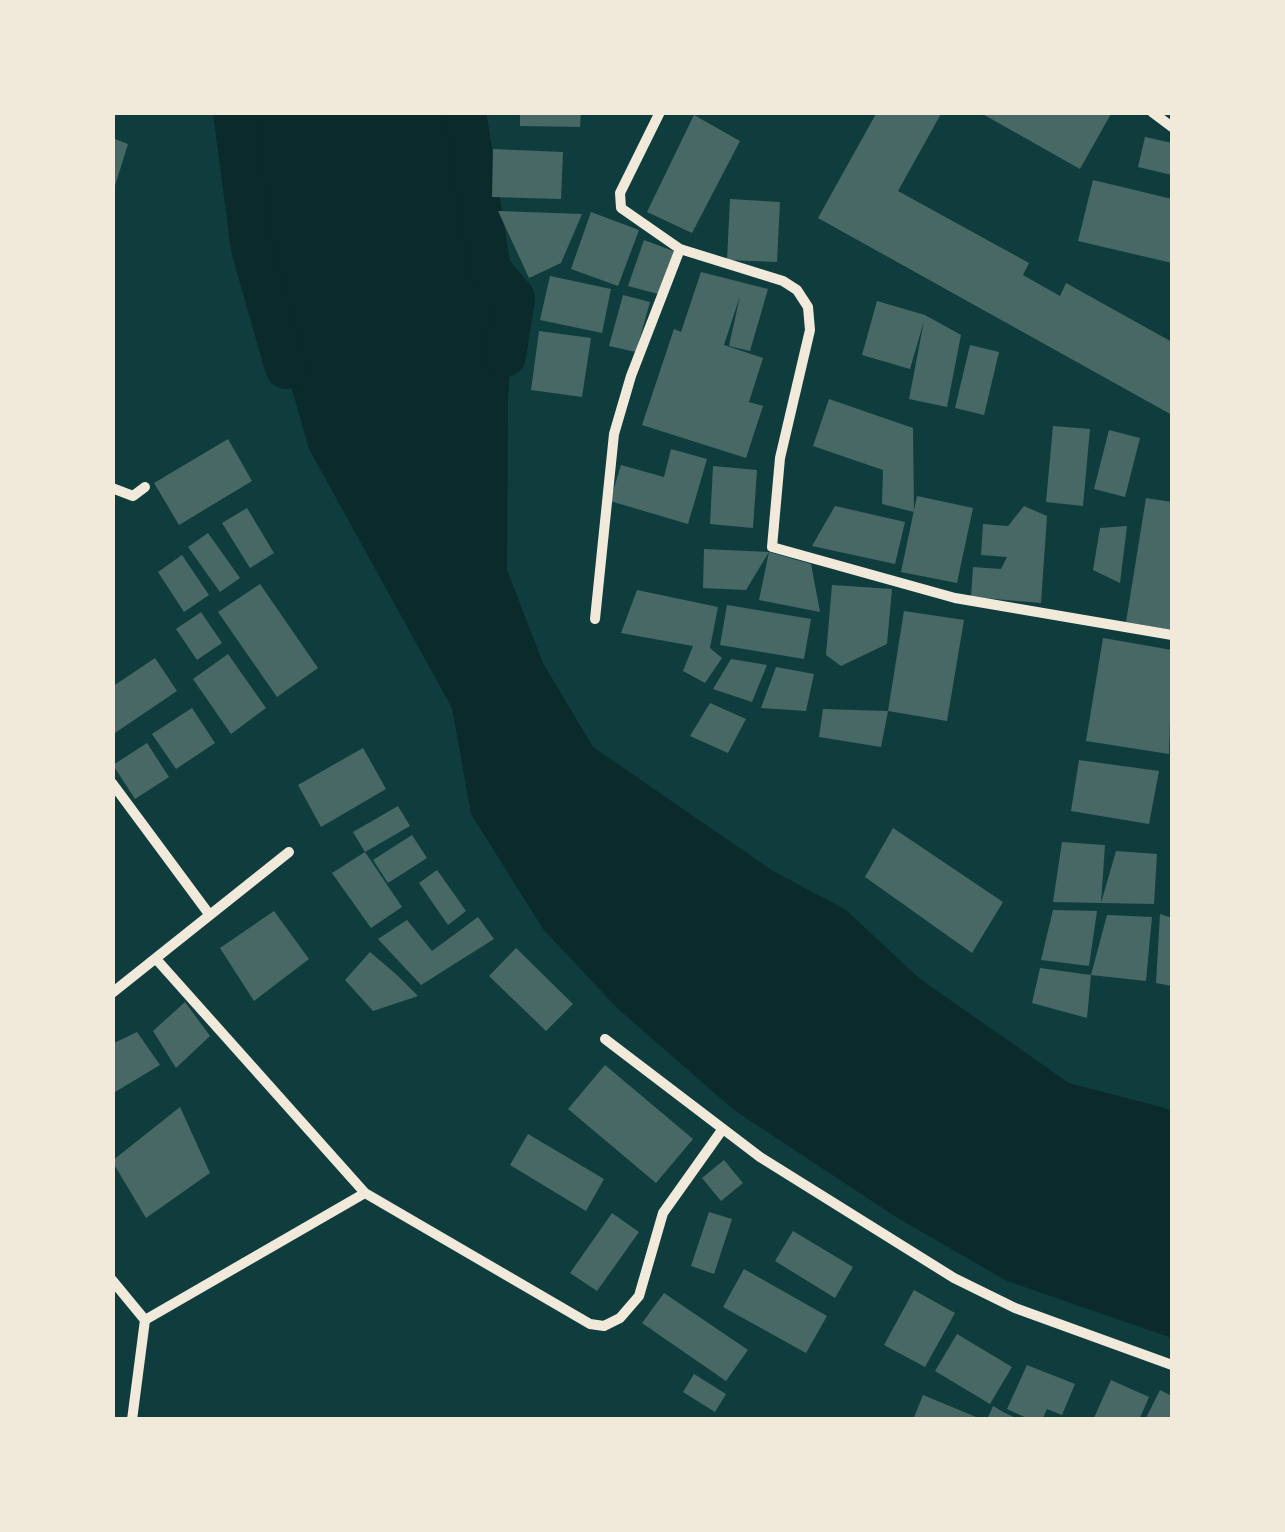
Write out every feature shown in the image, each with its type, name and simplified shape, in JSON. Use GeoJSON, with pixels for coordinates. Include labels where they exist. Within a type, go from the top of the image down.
{"type":"FeatureCollection","features":[{"type":"Feature","properties":{"kind":"street"},"geometry":{"type":"LineString","coordinates":[[660,112],[620,193],[620,208],[680,249],[783,281],[796,290],[808,307],[810,330],[780,458],[772,547],[956,598],[1172,634]]}},
{"type":"Feature","properties":{"kind":"street"},"geometry":{"type":"LineString","coordinates":[[1152,112],[1172,127]]}},
{"type":"Feature","properties":{"kind":"street"},"geometry":{"type":"LineString","coordinates":[[595,620],[614,434],[631,376],[680,249]]}},
{"type":"Feature","properties":{"kind":"street"},"geometry":{"type":"LineString","coordinates":[[112,488],[133,496],[144,487]]}},
{"type":"Feature","properties":{"kind":"street"},"geometry":{"type":"LineString","coordinates":[[112,783],[209,914]]}},
{"type":"Feature","properties":{"kind":"street"},"geometry":{"type":"LineString","coordinates":[[112,993],[289,852]]}},
{"type":"Feature","properties":{"kind":"street"},"geometry":{"type":"LineString","coordinates":[[157,960],[365,1194],[590,1324],[604,1326],[620,1318],[638,1296],[663,1214],[722,1130]]}},
{"type":"Feature","properties":{"kind":"street"},"geometry":{"type":"LineString","coordinates":[[605,1039],[722,1130],[954,1278],[1015,1308],[1172,1364]]}},
{"type":"Feature","properties":{"kind":"street"},"geometry":{"type":"LineString","coordinates":[[146,1320],[365,1194]]}},
{"type":"Feature","properties":{"kind":"street"},"geometry":{"type":"LineString","coordinates":[[112,1280],[146,1320],[132,1420]]}},
{"type":"Feature","properties":{"kind":"water"},"geometry":{"type":"Polygon","coordinates":[[[234,113],[465,113],[490,270],[514,298],[508,401],[507,570],[543,663],[593,747],[773,871],[846,910],[920,979],[1069,1083],[1172,1110],[1172,1338],[1007,1281],[896,1217],[734,1110],[618,1009],[543,929],[471,814],[452,708],[309,449],[252,250],[234,113]]]}},
{"type":"Feature","properties":{"kind":"building"},"geometry":{"type":"Polygon","coordinates":[[[520,112],[581,112],[580,127],[520,126],[520,112]]]}},
{"type":"Feature","properties":{"kind":"building"},"geometry":{"type":"Polygon","coordinates":[[[877,112],[942,112],[898,191],[1029,263],[1023,275],[1060,296],[1066,283],[1172,342],[1172,415],[818,218],[877,112]]]}},
{"type":"Feature","properties":{"kind":"building"},"geometry":{"type":"Polygon","coordinates":[[[979,112],[1112,112],[1080,169],[979,112]]]}},
{"type":"Feature","properties":{"kind":"building"},"geometry":{"type":"Polygon","coordinates":[[[694,115],[740,141],[692,233],[647,212],[694,115]]]}},
{"type":"Feature","properties":{"kind":"building"},"geometry":{"type":"Polygon","coordinates":[[[1145,137],[1172,143],[1172,175],[1138,167],[1145,137]]]}},
{"type":"Feature","properties":{"kind":"building"},"geometry":{"type":"Polygon","coordinates":[[[112,138],[128,144],[113,192],[112,192],[112,138]]]}},
{"type":"Feature","properties":{"kind":"building"},"geometry":{"type":"Polygon","coordinates":[[[493,149],[563,152],[561,199],[492,197],[493,149]]]}},
{"type":"Feature","properties":{"kind":"building"},"geometry":{"type":"Polygon","coordinates":[[[1093,180],[1172,199],[1172,263],[1078,241],[1093,180]]]}},
{"type":"Feature","properties":{"kind":"building"},"geometry":{"type":"Polygon","coordinates":[[[730,199],[780,202],[777,262],[727,260],[730,199]]]}},
{"type":"Feature","properties":{"kind":"building"},"geometry":{"type":"Polygon","coordinates":[[[498,211],[582,214],[561,263],[529,278],[498,211]]]}},
{"type":"Feature","properties":{"kind":"building"},"geometry":{"type":"Polygon","coordinates":[[[591,212],[639,230],[618,286],[571,269],[591,212]]]}},
{"type":"Feature","properties":{"kind":"building"},"geometry":{"type":"Polygon","coordinates":[[[644,240],[676,252],[658,294],[628,286],[644,240]]]}},
{"type":"Feature","properties":{"kind":"building"},"geometry":{"type":"Polygon","coordinates":[[[701,272],[768,289],[750,351],[729,346],[740,296],[724,345],[763,358],[749,402],[763,406],[746,458],[642,425],[674,329],[681,332],[701,272]]]}},
{"type":"Feature","properties":{"kind":"building"},"geometry":{"type":"Polygon","coordinates":[[[550,276],[611,289],[602,333],[540,320],[550,276]]]}},
{"type":"Feature","properties":{"kind":"building"},"geometry":{"type":"Polygon","coordinates":[[[623,295],[650,302],[636,352],[609,346],[623,295]]]}},
{"type":"Feature","properties":{"kind":"building"},"geometry":{"type":"Polygon","coordinates":[[[877,301],[925,315],[961,335],[947,407],[909,399],[924,321],[910,369],[862,355],[877,301]]]}},
{"type":"Feature","properties":{"kind":"building"},"geometry":{"type":"Polygon","coordinates":[[[539,331],[591,338],[582,397],[531,390],[539,331]]]}},
{"type":"Feature","properties":{"kind":"building"},"geometry":{"type":"Polygon","coordinates":[[[970,345],[999,352],[984,415],[955,408],[970,345]]]}},
{"type":"Feature","properties":{"kind":"building"},"geometry":{"type":"Polygon","coordinates":[[[829,399],[913,428],[914,512],[882,504],[883,470],[813,446],[829,399]]]}},
{"type":"Feature","properties":{"kind":"building"},"geometry":{"type":"Polygon","coordinates":[[[1053,426],[1090,429],[1083,506],[1046,502],[1053,426]]]}},
{"type":"Feature","properties":{"kind":"building"},"geometry":{"type":"Polygon","coordinates":[[[1109,430],[1140,438],[1125,497],[1094,489],[1109,430]]]}},
{"type":"Feature","properties":{"kind":"building"},"geometry":{"type":"Polygon","coordinates":[[[228,439],[252,481],[179,525],[154,483],[228,439]]]}},
{"type":"Feature","properties":{"kind":"building"},"geometry":{"type":"Polygon","coordinates":[[[671,449],[707,459],[688,524],[610,501],[621,465],[664,477],[671,449]]]}},
{"type":"Feature","properties":{"kind":"building"},"geometry":{"type":"Polygon","coordinates":[[[713,466],[757,470],[753,528],[710,524],[713,466]]]}},
{"type":"Feature","properties":{"kind":"building"},"geometry":{"type":"Polygon","coordinates":[[[917,496],[973,508],[957,583],[901,572],[917,496]]]}},
{"type":"Feature","properties":{"kind":"building"},"geometry":{"type":"Polygon","coordinates":[[[1146,498],[1172,502],[1172,630],[1126,622],[1146,498]]]}},
{"type":"Feature","properties":{"kind":"building"},"geometry":{"type":"Polygon","coordinates":[[[835,506],[905,522],[895,564],[812,546],[835,506]]]}},
{"type":"Feature","properties":{"kind":"building"},"geometry":{"type":"Polygon","coordinates":[[[1024,506],[1047,516],[1041,603],[971,597],[973,567],[1001,569],[1007,557],[981,555],[983,524],[1008,526],[1024,506]]]}},
{"type":"Feature","properties":{"kind":"building"},"geometry":{"type":"Polygon","coordinates":[[[247,508],[274,553],[250,568],[222,523],[247,508]]]}},
{"type":"Feature","properties":{"kind":"building"},"geometry":{"type":"Polygon","coordinates":[[[1127,526],[1120,583],[1093,570],[1100,528],[1127,526]]]}},
{"type":"Feature","properties":{"kind":"building"},"geometry":{"type":"Polygon","coordinates":[[[208,533],[240,578],[220,592],[188,547],[208,533]]]}},
{"type":"Feature","properties":{"kind":"building"},"geometry":{"type":"Polygon","coordinates":[[[704,549],[769,552],[746,590],[703,588],[704,549]]]}},
{"type":"Feature","properties":{"kind":"building"},"geometry":{"type":"Polygon","coordinates":[[[769,552],[811,564],[820,612],[759,600],[769,552]]]}},
{"type":"Feature","properties":{"kind":"building"},"geometry":{"type":"Polygon","coordinates":[[[182,555],[209,595],[184,612],[158,572],[182,555]]]}},
{"type":"Feature","properties":{"kind":"building"},"geometry":{"type":"Polygon","coordinates":[[[260,584],[318,668],[277,697],[218,612],[260,584]]]}},
{"type":"Feature","properties":{"kind":"building"},"geometry":{"type":"Polygon","coordinates":[[[832,585],[892,589],[887,644],[841,666],[826,655],[832,585]]]}},
{"type":"Feature","properties":{"kind":"building"},"geometry":{"type":"Polygon","coordinates":[[[637,590],[718,607],[710,648],[722,658],[705,683],[683,671],[693,646],[621,633],[637,590]]]}},
{"type":"Feature","properties":{"kind":"building"},"geometry":{"type":"Polygon","coordinates":[[[727,605],[811,619],[804,659],[720,645],[727,605]]]}},
{"type":"Feature","properties":{"kind":"building"},"geometry":{"type":"Polygon","coordinates":[[[904,611],[964,620],[947,721],[888,711],[904,611]]]}},
{"type":"Feature","properties":{"kind":"building"},"geometry":{"type":"Polygon","coordinates":[[[201,612],[222,643],[197,660],[176,629],[201,612]]]}},
{"type":"Feature","properties":{"kind":"building"},"geometry":{"type":"Polygon","coordinates":[[[1103,638],[1172,650],[1169,754],[1086,741],[1103,638]]]}},
{"type":"Feature","properties":{"kind":"building"},"geometry":{"type":"Polygon","coordinates":[[[228,654],[266,708],[231,734],[193,679],[228,654]]]}},
{"type":"Feature","properties":{"kind":"building"},"geometry":{"type":"Polygon","coordinates":[[[155,658],[177,691],[112,735],[112,687],[155,658]]]}},
{"type":"Feature","properties":{"kind":"building"},"geometry":{"type":"Polygon","coordinates":[[[731,659],[767,665],[752,702],[713,689],[731,659]]]}},
{"type":"Feature","properties":{"kind":"building"},"geometry":{"type":"Polygon","coordinates":[[[776,667],[814,674],[806,711],[761,708],[776,667]]]}},
{"type":"Feature","properties":{"kind":"building"},"geometry":{"type":"Polygon","coordinates":[[[710,703],[746,719],[728,753],[690,736],[710,703]]]}},
{"type":"Feature","properties":{"kind":"building"},"geometry":{"type":"Polygon","coordinates":[[[192,708],[215,743],[176,769],[152,734],[192,708]]]}},
{"type":"Feature","properties":{"kind":"building"},"geometry":{"type":"Polygon","coordinates":[[[823,709],[888,711],[881,747],[819,737],[823,709]]]}},
{"type":"Feature","properties":{"kind":"building"},"geometry":{"type":"Polygon","coordinates":[[[147,743],[169,777],[135,799],[113,765],[147,743]]]}},
{"type":"Feature","properties":{"kind":"building"},"geometry":{"type":"Polygon","coordinates":[[[363,748],[386,789],[321,827],[298,785],[363,748]]]}},
{"type":"Feature","properties":{"kind":"building"},"geometry":{"type":"Polygon","coordinates":[[[1079,760],[1159,771],[1149,824],[1071,811],[1079,760]]]}},
{"type":"Feature","properties":{"kind":"building"},"geometry":{"type":"Polygon","coordinates":[[[398,806],[410,826],[365,852],[353,832],[398,806]]]}},
{"type":"Feature","properties":{"kind":"building"},"geometry":{"type":"Polygon","coordinates":[[[893,828],[1003,902],[972,953],[865,877],[893,828]]]}},
{"type":"Feature","properties":{"kind":"building"},"geometry":{"type":"Polygon","coordinates":[[[412,835],[427,858],[388,883],[373,860],[412,835]]]}},
{"type":"Feature","properties":{"kind":"building"},"geometry":{"type":"Polygon","coordinates":[[[1062,842],[1105,845],[1101,903],[1053,902],[1062,842]]]}},
{"type":"Feature","properties":{"kind":"building"},"geometry":{"type":"Polygon","coordinates":[[[1116,851],[1157,854],[1154,904],[1101,903],[1116,851]]]}},
{"type":"Feature","properties":{"kind":"building"},"geometry":{"type":"Polygon","coordinates":[[[365,852],[402,907],[371,928],[332,873],[365,852]]]}},
{"type":"Feature","properties":{"kind":"building"},"geometry":{"type":"Polygon","coordinates":[[[437,870],[466,911],[448,925],[419,883],[437,870]]]}},
{"type":"Feature","properties":{"kind":"building"},"geometry":{"type":"Polygon","coordinates":[[[1053,910],[1097,911],[1089,966],[1041,960],[1053,910]]]}},
{"type":"Feature","properties":{"kind":"building"},"geometry":{"type":"Polygon","coordinates":[[[274,911],[309,959],[254,1001],[220,948],[274,911]]]}},
{"type":"Feature","properties":{"kind":"building"},"geometry":{"type":"Polygon","coordinates":[[[1160,914],[1172,918],[1172,986],[1156,983],[1160,914]]]}},
{"type":"Feature","properties":{"kind":"building"},"geometry":{"type":"Polygon","coordinates":[[[1107,915],[1152,917],[1146,981],[1091,975],[1107,915]]]}},
{"type":"Feature","properties":{"kind":"building"},"geometry":{"type":"Polygon","coordinates":[[[478,917],[494,939],[421,985],[378,939],[407,920],[432,951],[478,917]]]}},
{"type":"Feature","properties":{"kind":"building"},"geometry":{"type":"Polygon","coordinates":[[[516,948],[573,1004],[546,1031],[489,976],[516,948]]]}},
{"type":"Feature","properties":{"kind":"building"},"geometry":{"type":"Polygon","coordinates":[[[370,952],[418,996],[373,1011],[345,980],[370,952]]]}},
{"type":"Feature","properties":{"kind":"building"},"geometry":{"type":"Polygon","coordinates":[[[1040,968],[1091,975],[1087,1018],[1032,1003],[1040,968]]]}},
{"type":"Feature","properties":{"kind":"building"},"geometry":{"type":"Polygon","coordinates":[[[185,1002],[210,1036],[176,1068],[153,1031],[185,1002]]]}},
{"type":"Feature","properties":{"kind":"building"},"geometry":{"type":"Polygon","coordinates":[[[137,1032],[160,1065],[115,1092],[112,1044],[137,1032]]]}},
{"type":"Feature","properties":{"kind":"building"},"geometry":{"type":"Polygon","coordinates":[[[605,1065],[693,1139],[656,1183],[568,1109],[605,1065]]]}},
{"type":"Feature","properties":{"kind":"building"},"geometry":{"type":"Polygon","coordinates":[[[180,1107],[210,1173],[146,1218],[112,1161],[180,1107]]]}},
{"type":"Feature","properties":{"kind":"building"},"geometry":{"type":"Polygon","coordinates":[[[528,1134],[604,1179],[586,1211],[510,1165],[528,1134]]]}},
{"type":"Feature","properties":{"kind":"building"},"geometry":{"type":"Polygon","coordinates":[[[724,1160],[743,1183],[721,1201],[702,1178],[724,1160]]]}},
{"type":"Feature","properties":{"kind":"building"},"geometry":{"type":"Polygon","coordinates":[[[709,1212],[732,1219],[714,1274],[691,1266],[709,1212]]]}},
{"type":"Feature","properties":{"kind":"building"},"geometry":{"type":"Polygon","coordinates":[[[612,1213],[639,1232],[597,1291],[570,1273],[612,1213]]]}},
{"type":"Feature","properties":{"kind":"building"},"geometry":{"type":"Polygon","coordinates":[[[793,1231],[853,1267],[835,1298],[775,1261],[793,1231]]]}},
{"type":"Feature","properties":{"kind":"building"},"geometry":{"type":"Polygon","coordinates":[[[744,1269],[827,1316],[806,1353],[723,1307],[744,1269]]]}},
{"type":"Feature","properties":{"kind":"building"},"geometry":{"type":"Polygon","coordinates":[[[914,1290],[955,1313],[925,1367],[884,1345],[914,1290]]]}},
{"type":"Feature","properties":{"kind":"building"},"geometry":{"type":"Polygon","coordinates":[[[664,1293],[748,1350],[726,1381],[642,1323],[664,1293]]]}},
{"type":"Feature","properties":{"kind":"building"},"geometry":{"type":"Polygon","coordinates":[[[957,1334],[1012,1367],[990,1404],[935,1371],[957,1334]]]}},
{"type":"Feature","properties":{"kind":"building"},"geometry":{"type":"Polygon","coordinates":[[[1027,1365],[1075,1384],[1062,1415],[1047,1409],[1042,1420],[1031,1420],[1007,1409],[1027,1365]]]}},
{"type":"Feature","properties":{"kind":"building"},"geometry":{"type":"Polygon","coordinates":[[[694,1374],[726,1394],[715,1412],[683,1392],[694,1374]]]}},
{"type":"Feature","properties":{"kind":"building"},"geometry":{"type":"Polygon","coordinates":[[[1111,1380],[1149,1397],[1139,1420],[1093,1420],[1111,1380]]]}},
{"type":"Feature","properties":{"kind":"building"},"geometry":{"type":"Polygon","coordinates":[[[1160,1390],[1172,1396],[1172,1420],[1145,1420],[1160,1390]]]}},
{"type":"Feature","properties":{"kind":"building"},"geometry":{"type":"Polygon","coordinates":[[[923,1395],[981,1419],[981,1420],[913,1420],[923,1395]]]}},
{"type":"Feature","properties":{"kind":"building"},"geometry":{"type":"Polygon","coordinates":[[[993,1406],[1005,1413],[1020,1420],[987,1420],[993,1406]]]}},
{"type":"Feature","properties":{"kind":"waterway"},"geometry":{"type":"LineString","coordinates":[[234,112],[252,249],[286,368]]}},
{"type":"Feature","properties":{"kind":"waterway"},"geometry":{"type":"LineString","coordinates":[[465,112],[490,270],[514,298],[505,356]]}}]}
